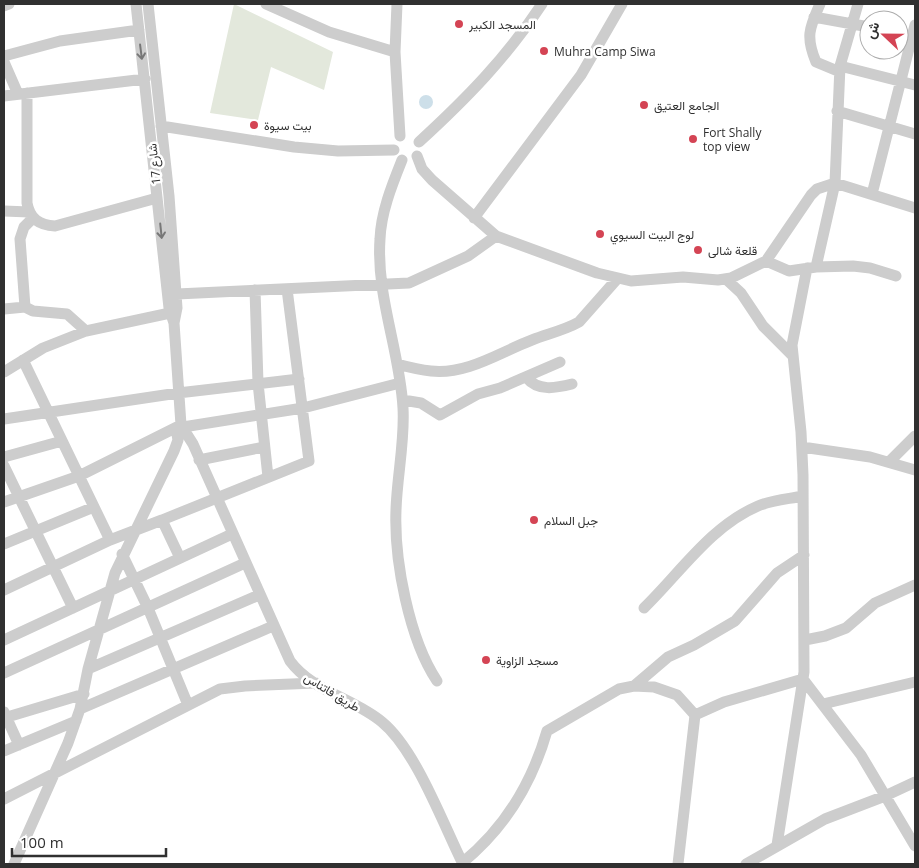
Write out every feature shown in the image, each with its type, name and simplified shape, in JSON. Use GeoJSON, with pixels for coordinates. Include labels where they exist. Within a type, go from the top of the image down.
{"type":"FeatureCollection","features":[{"type":"Feature","properties":{"kind":"street"},"geometry":{"type":"LineString","coordinates":[[4,6],[9,4]]}},
{"type":"Feature","properties":{"kind":"street","name":"شارع 17"},"geometry":{"type":"LineString","coordinates":[[136,4],[172,318],[180,427]]}},
{"type":"Feature","properties":{"kind":"street","name":"شارع 17"},"geometry":{"type":"LineString","coordinates":[[148,4],[176,294],[177,313],[172,318]]}},
{"type":"Feature","properties":{"kind":"street"},"geometry":{"type":"LineString","coordinates":[[266,4],[329,32],[395,52]]}},
{"type":"Feature","properties":{"kind":"street"},"geometry":{"type":"LineString","coordinates":[[397,4],[395,52],[400,136]]}},
{"type":"Feature","properties":{"kind":"street"},"geometry":{"type":"LineString","coordinates":[[402,160],[410,160],[417,156],[420,150],[420,142],[457,108],[493,70],[542,4]]}},
{"type":"Feature","properties":{"kind":"street"},"geometry":{"type":"LineString","coordinates":[[474,218],[581,75],[622,4]]}},
{"type":"Feature","properties":{"kind":"street"},"geometry":{"type":"LineString","coordinates":[[820,4],[814,17],[809,37],[811,51],[816,62],[840,69],[902,80],[915,85]]}},
{"type":"Feature","properties":{"kind":"street"},"geometry":{"type":"LineString","coordinates":[[777,845],[803,678],[805,640],[804,496],[802,447],[792,355],[793,335],[835,183],[840,69],[858,4]]}},
{"type":"Feature","properties":{"kind":"street"},"geometry":{"type":"LineString","coordinates":[[814,17],[859,24]]}},
{"type":"Feature","properties":{"kind":"street"},"geometry":{"type":"LineString","coordinates":[[872,194],[915,25]]}},
{"type":"Feature","properties":{"kind":"street"},"geometry":{"type":"LineString","coordinates":[[4,56],[67,40],[139,30]]}},
{"type":"Feature","properties":{"kind":"street"},"geometry":{"type":"LineString","coordinates":[[4,62],[22,94],[31,215],[20,239],[25,307]]}},
{"type":"Feature","properties":{"kind":"street"},"geometry":{"type":"LineString","coordinates":[[4,96],[145,79]]}},
{"type":"Feature","properties":{"kind":"street"},"geometry":{"type":"LineString","coordinates":[[837,111],[915,134]]}},
{"type":"Feature","properties":{"kind":"street"},"geometry":{"type":"LineString","coordinates":[[161,126],[294,147],[338,150],[394,150]]}},
{"type":"Feature","properties":{"kind":"street"},"geometry":{"type":"LineString","coordinates":[[402,160],[394,150],[395,142],[400,136],[411,134],[420,142]]}},
{"type":"Feature","properties":{"kind":"street"},"geometry":{"type":"LineString","coordinates":[[417,156],[427,175],[496,236],[617,279],[645,281],[683,277],[727,280],[766,261],[811,195],[817,189],[835,183],[915,208]]}},
{"type":"Feature","properties":{"kind":"street"},"geometry":{"type":"LineString","coordinates":[[402,160],[383,219],[380,238],[381,286],[403,400],[404,422],[397,484],[397,532],[404,588],[414,632],[429,670],[436,681]]}},
{"type":"Feature","properties":{"kind":"street"},"geometry":{"type":"LineString","coordinates":[[4,212],[31,215],[46,225],[55,226],[157,198]]}},
{"type":"Feature","properties":{"kind":"street"},"geometry":{"type":"LineString","coordinates":[[176,294],[287,288],[381,286],[410,283],[468,256],[496,236]]}},
{"type":"Feature","properties":{"kind":"street"},"geometry":{"type":"LineString","coordinates":[[766,261],[787,270],[811,267],[853,266],[870,268],[896,276]]}},
{"type":"Feature","properties":{"kind":"street"},"geometry":{"type":"LineString","coordinates":[[397,364],[432,371],[446,371],[466,368],[485,361],[531,340],[578,322],[617,279]]}},
{"type":"Feature","properties":{"kind":"street"},"geometry":{"type":"LineString","coordinates":[[727,280],[741,293],[763,326],[792,355]]}},
{"type":"Feature","properties":{"kind":"street"},"geometry":{"type":"LineString","coordinates":[[4,590],[110,540],[309,461],[287,288]]}},
{"type":"Feature","properties":{"kind":"street"},"geometry":{"type":"LineString","coordinates":[[255,290],[258,383],[268,477]]}},
{"type":"Feature","properties":{"kind":"street"},"geometry":{"type":"LineString","coordinates":[[4,309],[25,307],[33,311],[68,314],[86,331]]}},
{"type":"Feature","properties":{"kind":"street"},"geometry":{"type":"LineString","coordinates":[[4,372],[43,348],[86,331],[172,318]]}},
{"type":"Feature","properties":{"kind":"street"},"geometry":{"type":"LineString","coordinates":[[23,360],[110,540]]}},
{"type":"Feature","properties":{"kind":"street"},"geometry":{"type":"LineString","coordinates":[[403,400],[421,402],[440,415],[478,394],[500,388],[560,362]]}},
{"type":"Feature","properties":{"kind":"street"},"geometry":{"type":"LineString","coordinates":[[526,377],[531,383],[553,389],[572,384]]}},
{"type":"Feature","properties":{"kind":"street"},"geometry":{"type":"LineString","coordinates":[[4,419],[178,393],[299,379]]}},
{"type":"Feature","properties":{"kind":"street"},"geometry":{"type":"LineString","coordinates":[[4,502],[79,476],[180,427],[262,416],[303,408],[400,383]]}},
{"type":"Feature","properties":{"kind":"street"},"geometry":{"type":"LineString","coordinates":[[500,388],[512,393]]}},
{"type":"Feature","properties":{"kind":"street"},"geometry":{"type":"LineString","coordinates":[[14,864],[54,776],[76,721],[108,592],[122,554],[174,451],[180,427]]}},
{"type":"Feature","properties":{"kind":"street","name":"طريق فاتناس"},"geometry":{"type":"LineString","coordinates":[[180,427],[193,444],[273,626],[296,669],[316,683],[380,720],[402,742],[462,864]]}},
{"type":"Feature","properties":{"kind":"street"},"geometry":{"type":"LineString","coordinates":[[889,462],[915,436]]}},
{"type":"Feature","properties":{"kind":"street"},"geometry":{"type":"LineString","coordinates":[[4,457],[62,441]]}},
{"type":"Feature","properties":{"kind":"street"},"geometry":{"type":"LineString","coordinates":[[199,460],[264,447]]}},
{"type":"Feature","properties":{"kind":"street"},"geometry":{"type":"LineString","coordinates":[[802,447],[846,452],[915,470]]}},
{"type":"Feature","properties":{"kind":"street"},"geometry":{"type":"LineString","coordinates":[[4,466],[73,608]]}},
{"type":"Feature","properties":{"kind":"street"},"geometry":{"type":"LineString","coordinates":[[644,608],[713,535],[728,524],[760,505],[804,496]]}},
{"type":"Feature","properties":{"kind":"street"},"geometry":{"type":"LineString","coordinates":[[4,544],[94,506]]}},
{"type":"Feature","properties":{"kind":"street"},"geometry":{"type":"LineString","coordinates":[[162,520],[180,558]]}},
{"type":"Feature","properties":{"kind":"street"},"geometry":{"type":"LineString","coordinates":[[4,640],[232,534]]}},
{"type":"Feature","properties":{"kind":"street"},"geometry":{"type":"LineString","coordinates":[[122,554],[148,608],[188,705]]}},
{"type":"Feature","properties":{"kind":"street"},"geometry":{"type":"LineString","coordinates":[[634,686],[668,657],[694,645],[736,621],[777,573],[804,555]]}},
{"type":"Feature","properties":{"kind":"street"},"geometry":{"type":"LineString","coordinates":[[4,673],[245,563]]}},
{"type":"Feature","properties":{"kind":"street"},"geometry":{"type":"LineString","coordinates":[[805,640],[825,636],[846,628],[876,603],[915,585]]}},
{"type":"Feature","properties":{"kind":"street"},"geometry":{"type":"LineString","coordinates":[[88,669],[259,595]]}},
{"type":"Feature","properties":{"kind":"street"},"geometry":{"type":"LineString","coordinates":[[80,709],[273,626]]}},
{"type":"Feature","properties":{"kind":"street"},"geometry":{"type":"LineString","coordinates":[[803,678],[861,754],[915,846]]}},
{"type":"Feature","properties":{"kind":"street"},"geometry":{"type":"LineString","coordinates":[[694,715],[724,702],[803,678]]}},
{"type":"Feature","properties":{"kind":"street"},"geometry":{"type":"LineString","coordinates":[[823,704],[915,682]]}},
{"type":"Feature","properties":{"kind":"street"},"geometry":{"type":"LineString","coordinates":[[4,799],[54,776],[211,693],[232,687],[316,683]]}},
{"type":"Feature","properties":{"kind":"street"},"geometry":{"type":"LineString","coordinates":[[462,864],[483,846],[511,810],[538,762],[547,731],[619,689],[634,686],[654,687],[677,695],[694,715],[678,864]]}},
{"type":"Feature","properties":{"kind":"street"},"geometry":{"type":"LineString","coordinates":[[19,745],[5,716],[84,694]]}},
{"type":"Feature","properties":{"kind":"street"},"geometry":{"type":"LineString","coordinates":[[4,751],[76,721]]}},
{"type":"Feature","properties":{"kind":"street"},"geometry":{"type":"LineString","coordinates":[[746,864],[825,819],[885,796],[915,782]]}},
{"type":"Feature","properties":{"kind":"shaded area"},"geometry":{"type":"Polygon","coordinates":[[[234,4],[333,52],[324,90],[271,67],[258,120],[210,113],[234,4]]]}},
{"type":"Feature","properties":{"kind":"water"},"geometry":{"type":"Polygon","coordinates":[[[426,95],[431,97],[433,102],[431,107],[426,109],[421,107],[419,102],[421,97],[426,95]]]}},
{"type":"Feature","properties":{"kind":"place","name":"المسجد الكبير"},"geometry":{"type":"Point","coordinates":[459,24]}},
{"type":"Feature","properties":{"kind":"place","name":"Muhra Camp Siwa"},"geometry":{"type":"Point","coordinates":[544,51]}},
{"type":"Feature","properties":{"kind":"place","name":"الجامع العتيق"},"geometry":{"type":"Point","coordinates":[644,105]}},
{"type":"Feature","properties":{"kind":"place","name":"بيت سيوة"},"geometry":{"type":"Point","coordinates":[254,125]}},
{"type":"Feature","properties":{"kind":"place","name":"Fort Shally top view"},"geometry":{"type":"Point","coordinates":[693,139]}},
{"type":"Feature","properties":{"kind":"place","name":"لوج البيت السيوي"},"geometry":{"type":"Point","coordinates":[600,234]}},
{"type":"Feature","properties":{"kind":"place","name":"قلعة شالى"},"geometry":{"type":"Point","coordinates":[698,250]}},
{"type":"Feature","properties":{"kind":"place","name":"جبل السلام"},"geometry":{"type":"Point","coordinates":[534,520]}},
{"type":"Feature","properties":{"kind":"place","name":"مسجد الزاوية"},"geometry":{"type":"Point","coordinates":[486,660]}}]}
